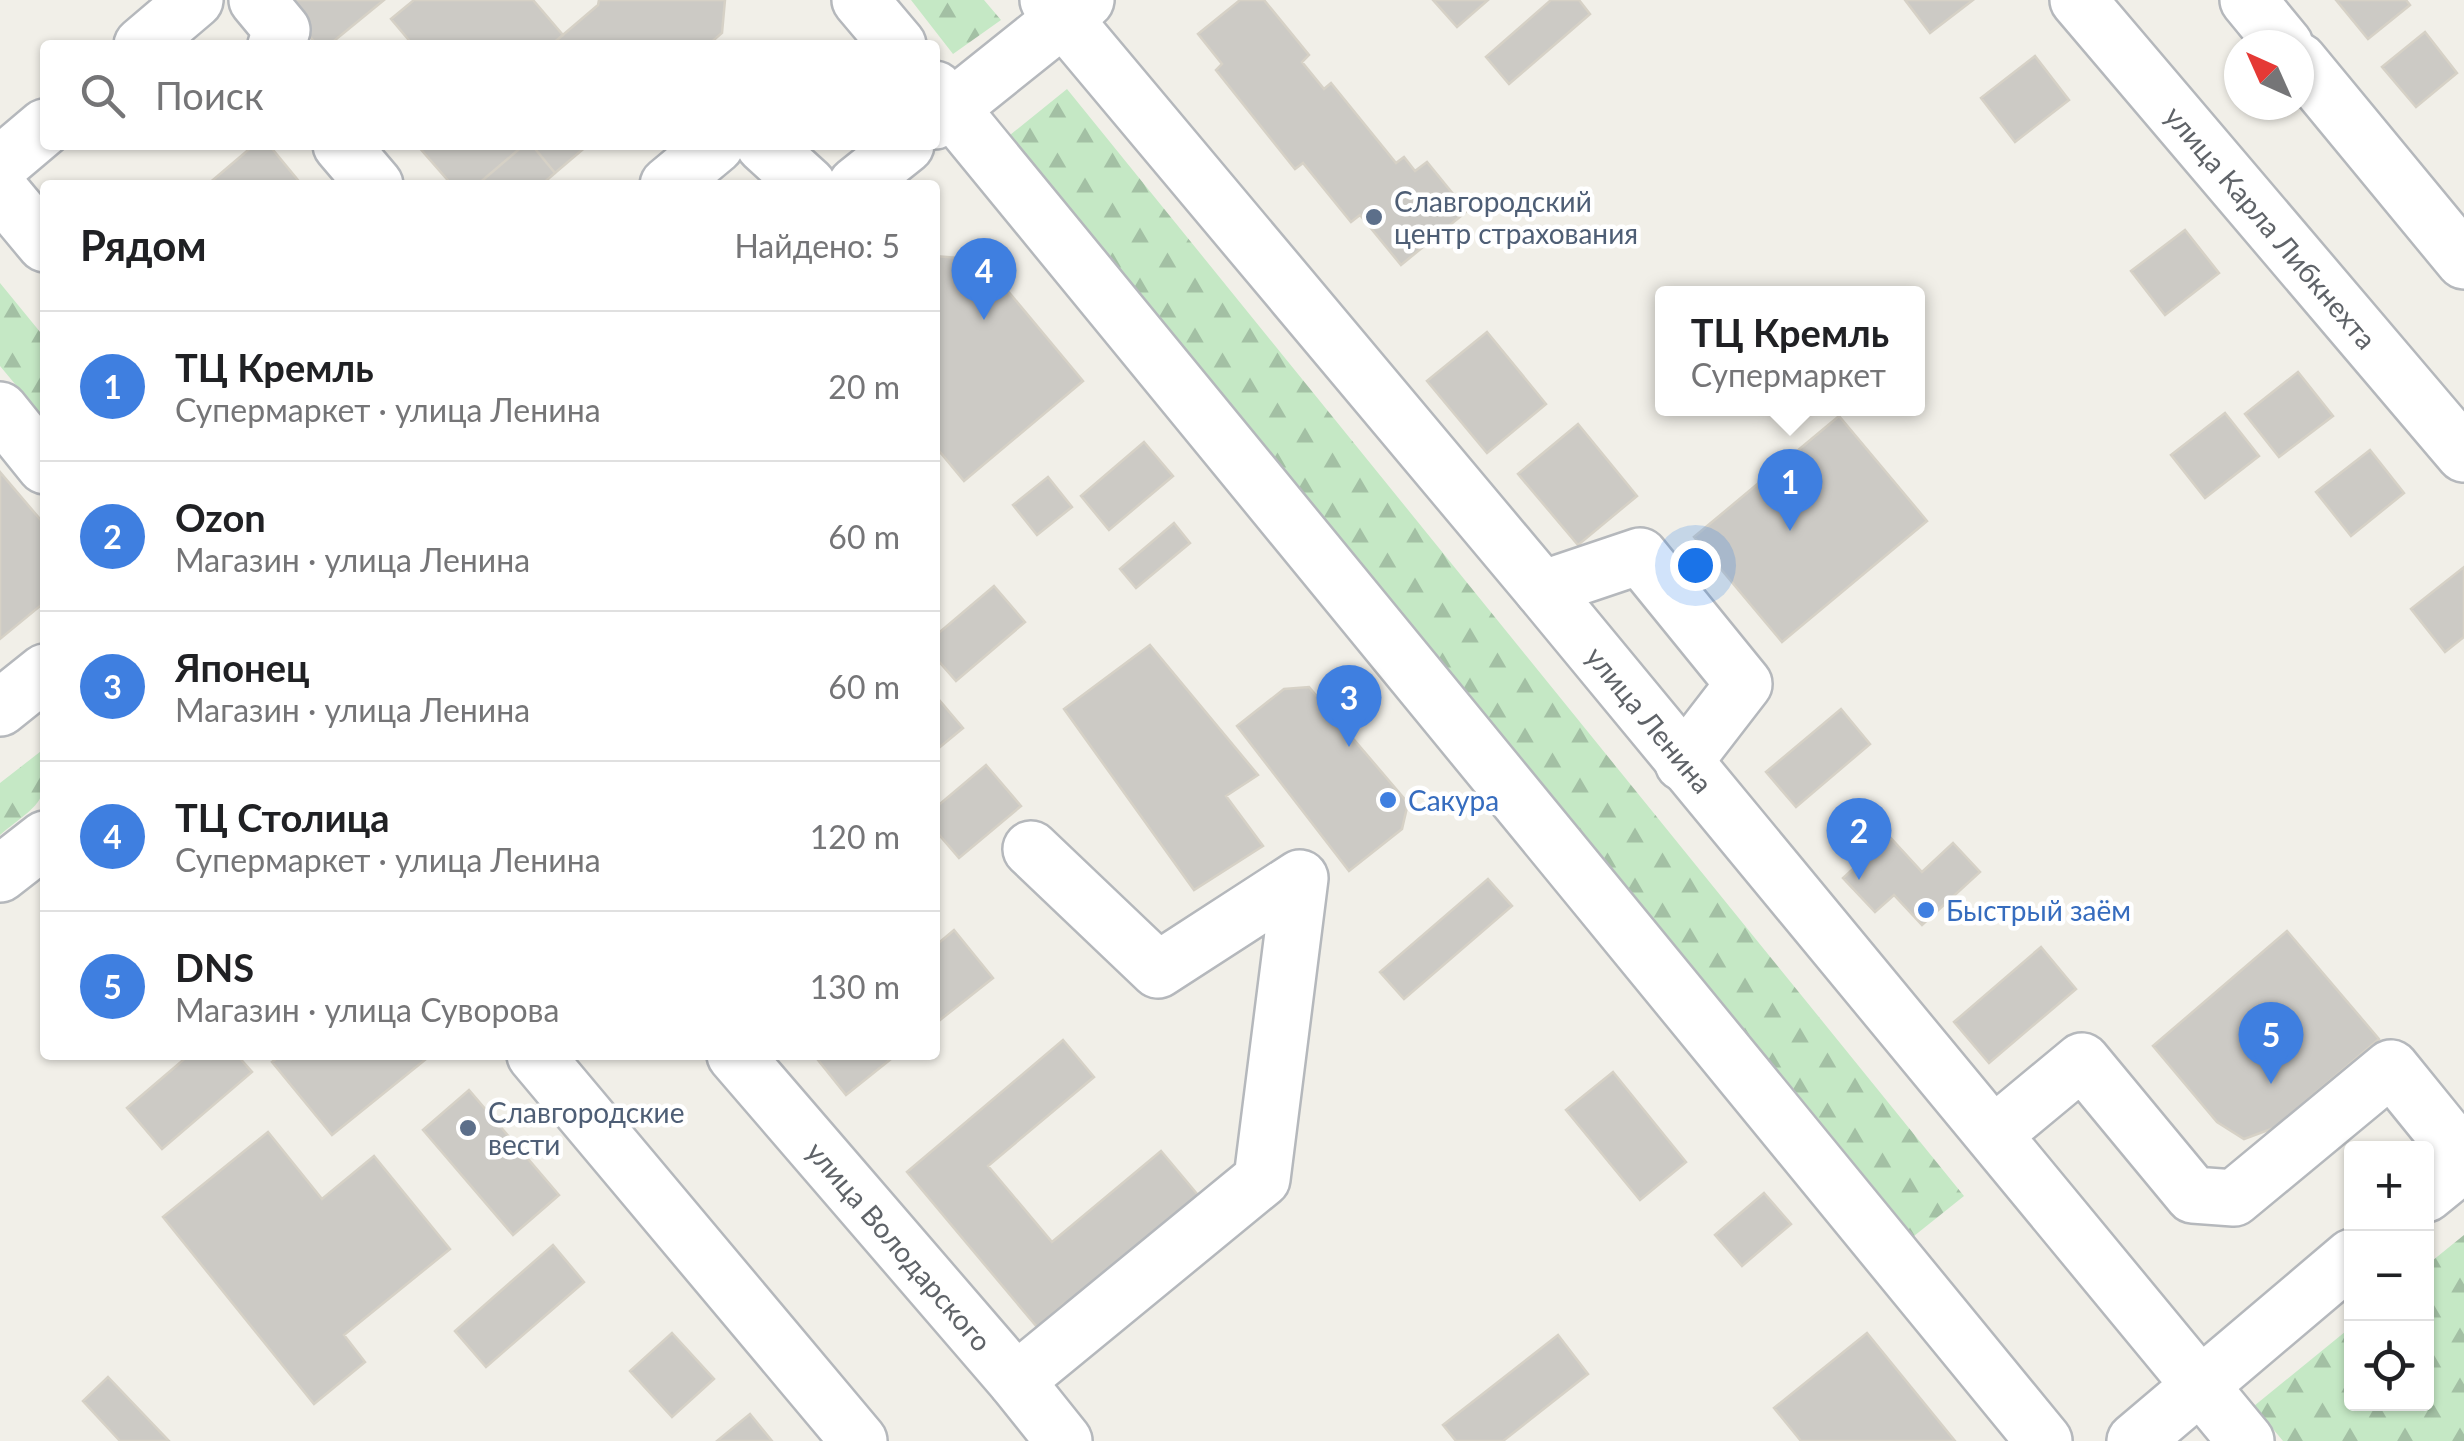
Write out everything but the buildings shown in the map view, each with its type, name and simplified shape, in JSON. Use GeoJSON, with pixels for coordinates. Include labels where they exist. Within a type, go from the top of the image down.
{"type":"FeatureCollection","features":[{"type":"Feature","properties":{"kind":"street"},"geometry":{"type":"LineString","coordinates":[[148,40],[195,0]]}},
{"type":"Feature","properties":{"kind":"street"},"geometry":{"type":"LineString","coordinates":[[258,0],[282,30],[278,40]]}},
{"type":"Feature","properties":{"kind":"street"},"geometry":{"type":"LineString","coordinates":[[860,0],[894,40]]}},
{"type":"Feature","properties":{"kind":"street","name":"улица Карла Либкнехта"},"geometry":{"type":"LineString","coordinates":[[2078,0],[2464,454]]}},
{"type":"Feature","properties":{"kind":"street"},"geometry":{"type":"LineString","coordinates":[[2248,0],[2273,30]]}},
{"type":"Feature","properties":{"kind":"street"},"geometry":{"type":"LineString","coordinates":[[1065,6],[940,106],[2044,1441]]}},
{"type":"Feature","properties":{"kind":"street","name":"улица Ленина"},"geometry":{"type":"LineString","coordinates":[[1065,6],[1683,763],[2246,1441]]}},
{"type":"Feature","properties":{"kind":"street"},"geometry":{"type":"LineString","coordinates":[[2314,80],[2464,261]]}},
{"type":"Feature","properties":{"kind":"street"},"geometry":{"type":"LineString","coordinates":[[0,165],[40,131]]}},
{"type":"Feature","properties":{"kind":"street"},"geometry":{"type":"LineString","coordinates":[[345,150],[372,180]]}},
{"type":"Feature","properties":{"kind":"street"},"geometry":{"type":"LineString","coordinates":[[674,180],[710,150]]}},
{"type":"Feature","properties":{"kind":"street"},"geometry":{"type":"LineString","coordinates":[[770,150],[802,180]]}},
{"type":"Feature","properties":{"kind":"street"},"geometry":{"type":"LineString","coordinates":[[862,180],[900,150]]}},
{"type":"Feature","properties":{"kind":"street"},"geometry":{"type":"LineString","coordinates":[[0,190],[40,238]]}},
{"type":"Feature","properties":{"kind":"street"},"geometry":{"type":"LineString","coordinates":[[0,410],[40,460]]}},
{"type":"Feature","properties":{"kind":"street"},"geometry":{"type":"LineString","coordinates":[[1542,590],[1640,556],[1744,684],[1683,763]]}},
{"type":"Feature","properties":{"kind":"street"},"geometry":{"type":"LineString","coordinates":[[0,708],[40,676]]}},
{"type":"Feature","properties":{"kind":"street"},"geometry":{"type":"LineString","coordinates":[[0,874],[40,843]]}},
{"type":"Feature","properties":{"kind":"street"},"geometry":{"type":"LineString","coordinates":[[1016,1381],[1262,1179],[1300,878],[1158,970],[1031,849]]}},
{"type":"Feature","properties":{"kind":"street"},"geometry":{"type":"LineString","coordinates":[[539,1060],[859,1441]]}},
{"type":"Feature","properties":{"kind":"street","name":"улица Володарского"},"geometry":{"type":"LineString","coordinates":[[739,1060],[1064,1441]]}},
{"type":"Feature","properties":{"kind":"street"},"geometry":{"type":"LineString","coordinates":[[1994,1134],[2082,1061],[2194,1195],[2234,1198],[2390,1068],[2464,1160],[2434,1187]]}},
{"type":"Feature","properties":{"kind":"street"},"geometry":{"type":"LineString","coordinates":[[2135,1441],[2344,1264]]}},
{"type":"Feature","properties":{"kind":"green space"},"geometry":{"type":"Polygon","coordinates":[[[911,0],[984,0],[1001,20],[953,54],[911,0]]]}},
{"type":"Feature","properties":{"kind":"green space"},"geometry":{"type":"Polygon","coordinates":[[[1067,89],[1964,1196],[1914,1236],[1005,139],[1067,89]]]}},
{"type":"Feature","properties":{"kind":"green space"},"geometry":{"type":"Polygon","coordinates":[[[0,283],[40,332],[40,414],[0,366],[0,283]]]}},
{"type":"Feature","properties":{"kind":"green space"},"geometry":{"type":"Polygon","coordinates":[[[40,752],[40,798],[0,835],[0,783],[40,752]]]}},
{"type":"Feature","properties":{"kind":"green space"},"geometry":{"type":"Polygon","coordinates":[[[2464,1235],[2464,1441],[2283,1441],[2254,1406],[2344,1333],[2344,1411],[2434,1411],[2434,1259],[2464,1235]]]}},
{"type":"Feature","properties":{"kind":"place","name":"Славгородский центр страхования"},"geometry":{"type":"Point","coordinates":[1374,217]}},
{"type":"Feature","properties":{"kind":"place","name":"ТЦ Столица"},"geometry":{"type":"Point","coordinates":[984,320]}},
{"type":"Feature","properties":{"kind":"place","name":"ТЦ Кремль"},"geometry":{"type":"Point","coordinates":[1790,531]}},
{"type":"Feature","properties":{"kind":"place","name":"Японец"},"geometry":{"type":"Point","coordinates":[1349,747]}},
{"type":"Feature","properties":{"kind":"place","name":"Сакура"},"geometry":{"type":"Point","coordinates":[1388,800]}},
{"type":"Feature","properties":{"kind":"place","name":"Ozon"},"geometry":{"type":"Point","coordinates":[1859,880]}},
{"type":"Feature","properties":{"kind":"place","name":"Быстрый заём"},"geometry":{"type":"Point","coordinates":[1926,910]}},
{"type":"Feature","properties":{"kind":"place","name":"DNS"},"geometry":{"type":"Point","coordinates":[2271,1084]}},
{"type":"Feature","properties":{"kind":"place","name":"Славгородские вести"},"geometry":{"type":"Point","coordinates":[468,1128]}}]}
